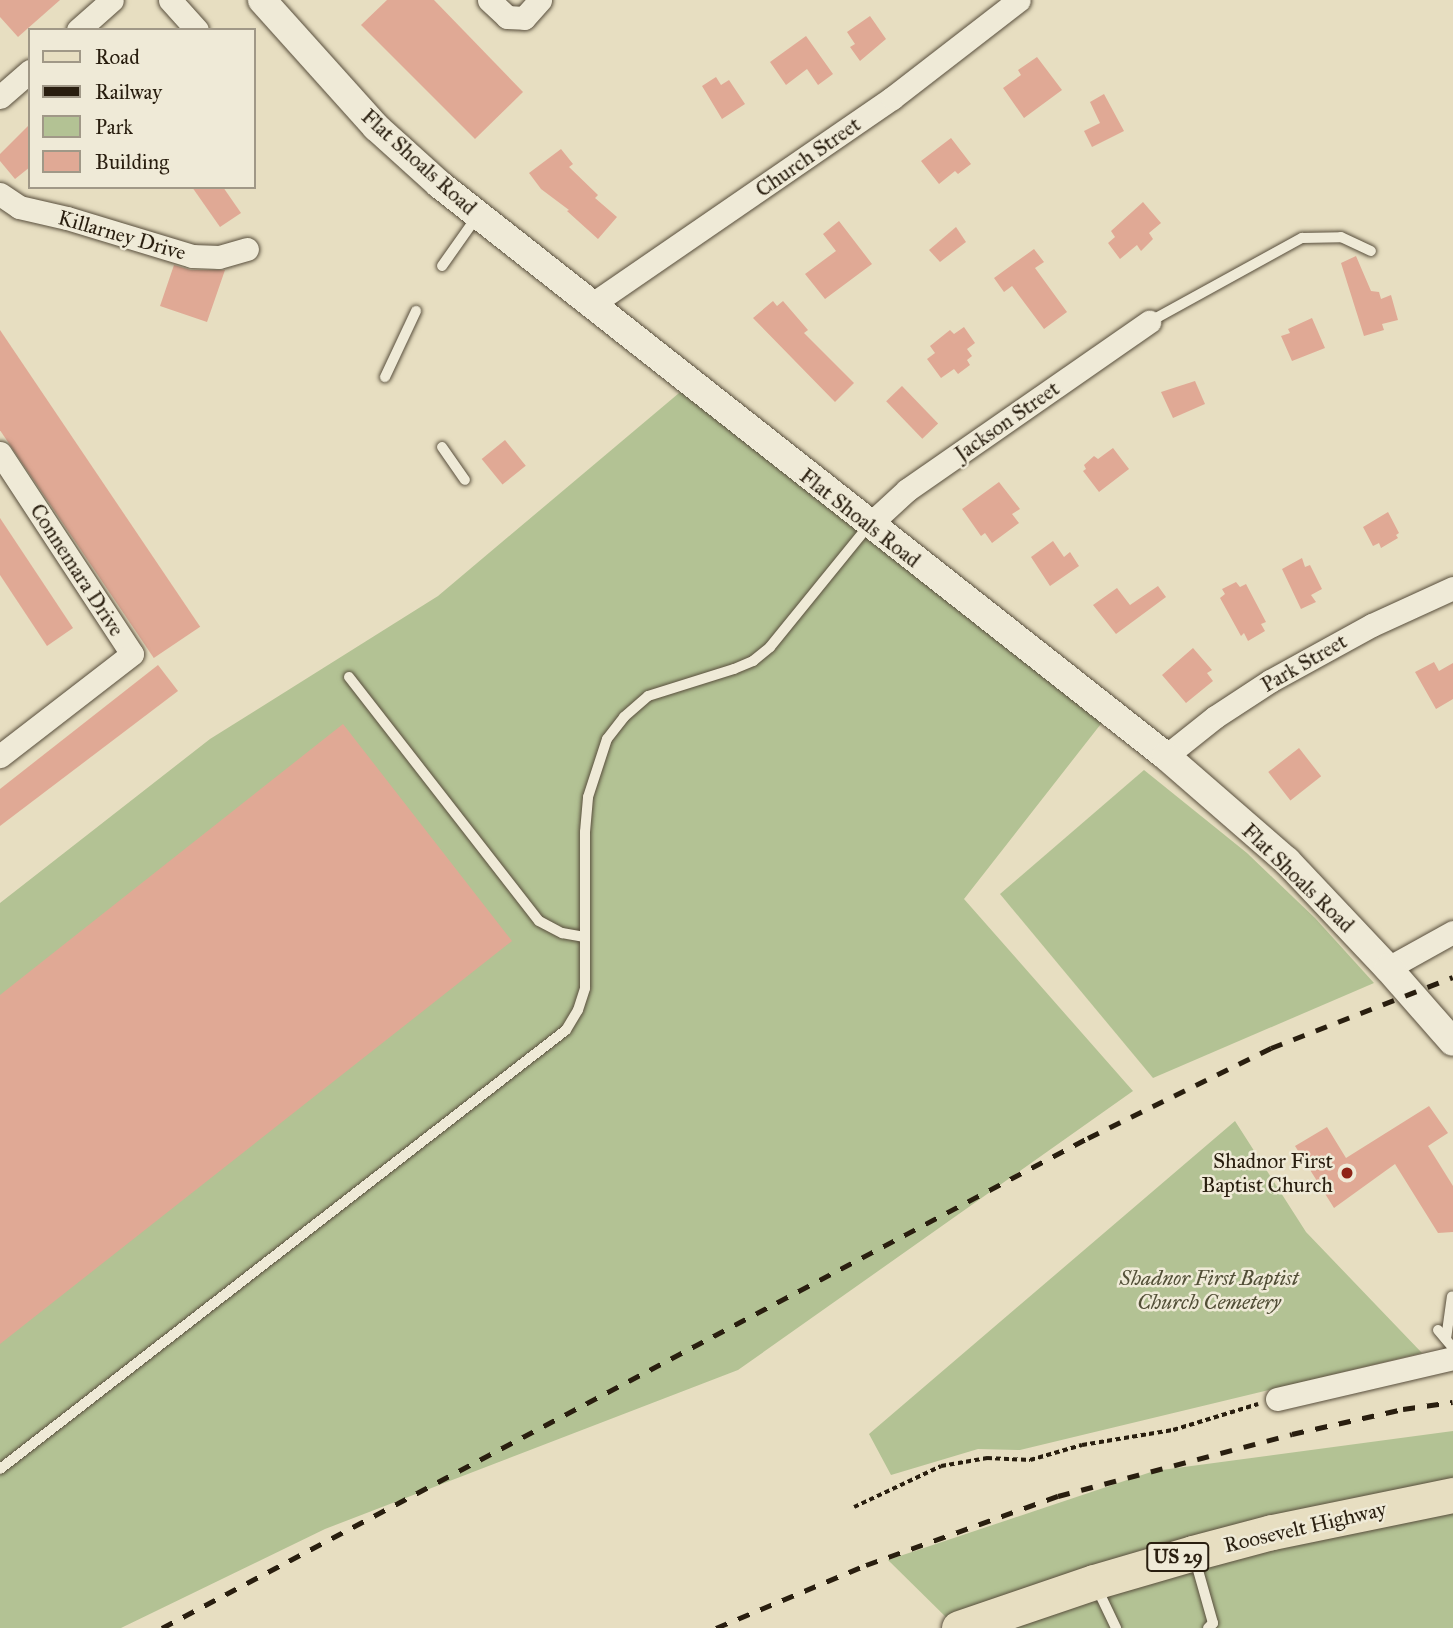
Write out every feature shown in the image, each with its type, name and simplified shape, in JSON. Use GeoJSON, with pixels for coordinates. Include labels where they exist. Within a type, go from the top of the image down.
{"type":"FeatureCollection","features":[{"type":"Feature","properties":{"kind":"main road","name":"Roosevelt Highway"},"geometry":{"type":"LineString","coordinates":[[963,1627],[1094,1582],[1193,1553],[1297,1527],[1453,1495]]}},
{"type":"Feature","properties":{"kind":"street"},"geometry":{"type":"LineString","coordinates":[[80,28],[112,0]]}},
{"type":"Feature","properties":{"kind":"street"},"geometry":{"type":"LineString","coordinates":[[170,0],[195,28]]}},
{"type":"Feature","properties":{"kind":"street","name":"Flat Shoals Road"},"geometry":{"type":"LineString","coordinates":[[262,0],[376,127],[478,215],[1166,756],[1287,861],[1388,968],[1453,1042]]}},
{"type":"Feature","properties":{"kind":"street"},"geometry":{"type":"LineString","coordinates":[[489,0],[507,18],[524,18],[540,0]]}},
{"type":"Feature","properties":{"kind":"street","name":"Church Street"},"geometry":{"type":"LineString","coordinates":[[591,305],[892,98],[1019,0]]}},
{"type":"Feature","properties":{"kind":"street"},"geometry":{"type":"LineString","coordinates":[[0,97],[28,73]]}},
{"type":"Feature","properties":{"kind":"street","name":"Killarney Drive"},"geometry":{"type":"LineString","coordinates":[[0,194],[19,207],[67,218],[191,256],[219,257],[247,249]]}},
{"type":"Feature","properties":{"kind":"street","name":"Jackson Street"},"geometry":{"type":"LineString","coordinates":[[869,525],[907,490],[1149,322]]}},
{"type":"Feature","properties":{"kind":"street","name":"Connemara Drive"},"geometry":{"type":"LineString","coordinates":[[0,453],[132,654],[0,755]]}},
{"type":"Feature","properties":{"kind":"street","name":"Park Street"},"geometry":{"type":"LineString","coordinates":[[1166,756],[1215,717],[1270,681],[1372,625],[1453,588]]}},
{"type":"Feature","properties":{"kind":"street"},"geometry":{"type":"LineString","coordinates":[[1388,968],[1453,932]]}},
{"type":"Feature","properties":{"kind":"street"},"geometry":{"type":"LineString","coordinates":[[1277,1399],[1447,1344]]}},
{"type":"Feature","properties":{"kind":"lane"},"geometry":{"type":"LineString","coordinates":[[442,266],[478,215]]}},
{"type":"Feature","properties":{"kind":"lane"},"geometry":{"type":"LineString","coordinates":[[1149,322],[1302,238],[1341,237],[1371,251]]}},
{"type":"Feature","properties":{"kind":"lane"},"geometry":{"type":"LineString","coordinates":[[385,377],[416,311]]}},
{"type":"Feature","properties":{"kind":"lane"},"geometry":{"type":"LineString","coordinates":[[442,447],[465,480]]}},
{"type":"Feature","properties":{"kind":"lane"},"geometry":{"type":"LineString","coordinates":[[0,1469],[566,1030],[578,1010],[585,988],[584,832],[588,797],[607,739],[624,717],[648,696],[734,669],[752,661],[770,647],[869,525]]}},
{"type":"Feature","properties":{"kind":"lane"},"geometry":{"type":"LineString","coordinates":[[349,677],[539,921],[562,933],[585,937]]}},
{"type":"Feature","properties":{"kind":"lane"},"geometry":{"type":"LineString","coordinates":[[1447,1344],[1452,1296]]}},
{"type":"Feature","properties":{"kind":"lane"},"geometry":{"type":"LineString","coordinates":[[1193,1553],[1213,1623],[1208,1628]]}},
{"type":"Feature","properties":{"kind":"lane"},"geometry":{"type":"LineString","coordinates":[[1094,1582],[1115,1628]]}},
{"type":"Feature","properties":{"kind":"path"},"geometry":{"type":"LineString","coordinates":[[854,1507],[941,1466],[987,1458],[1030,1460],[1082,1445],[1173,1430],[1277,1399]]}},
{"type":"Feature","properties":{"kind":"green space"},"geometry":{"type":"Polygon","coordinates":[[[685,388],[1111,711],[964,899],[1133,1091],[738,1370],[325,1529],[121,1628],[0,1628],[0,903],[210,739],[438,596],[685,388]]]}},
{"type":"Feature","properties":{"kind":"green space"},"geometry":{"type":"Polygon","coordinates":[[[1144,770],[1247,853],[1315,918],[1374,983],[1153,1078],[1000,894],[1144,770]]]}},
{"type":"Feature","properties":{"kind":"green space","name":"Shadnor First Baptist Church Cemetery"},"geometry":{"type":"Polygon","coordinates":[[[1235,1121],[1306,1232],[1422,1353],[1020,1450],[978,1449],[891,1475],[869,1434],[1235,1121]]]}},
{"type":"Feature","properties":{"kind":"green space"},"geometry":{"type":"Polygon","coordinates":[[[1453,1431],[1453,1628],[957,1628],[888,1560],[1154,1471],[1453,1431]]]}},
{"type":"Feature","properties":{"kind":"building"},"geometry":{"type":"Polygon","coordinates":[[[0,0],[60,0],[18,37],[0,17],[0,0]]]}},
{"type":"Feature","properties":{"kind":"building"},"geometry":{"type":"Polygon","coordinates":[[[387,0],[434,0],[523,92],[475,139],[361,25],[387,0]]]}},
{"type":"Feature","properties":{"kind":"building"},"geometry":{"type":"Polygon","coordinates":[[[870,16],[886,39],[860,61],[850,47],[855,44],[847,32],[870,16]]]}},
{"type":"Feature","properties":{"kind":"building"},"geometry":{"type":"Polygon","coordinates":[[[806,36],[833,74],[818,85],[807,69],[786,85],[770,62],[806,36]]]}},
{"type":"Feature","properties":{"kind":"building"},"geometry":{"type":"Polygon","coordinates":[[[1037,57],[1062,90],[1024,118],[1003,88],[1021,75],[1018,70],[1037,57]]]}},
{"type":"Feature","properties":{"kind":"building"},"geometry":{"type":"Polygon","coordinates":[[[716,77],[721,85],[729,80],[745,104],[722,119],[702,86],[716,77]]]}},
{"type":"Feature","properties":{"kind":"building"},"geometry":{"type":"Polygon","coordinates":[[[1104,94],[1124,131],[1092,147],[1084,131],[1100,123],[1090,102],[1104,94]]]}},
{"type":"Feature","properties":{"kind":"building"},"geometry":{"type":"Polygon","coordinates":[[[28,126],[28,169],[15,179],[0,161],[0,154],[28,126]]]}},
{"type":"Feature","properties":{"kind":"building"},"geometry":{"type":"Polygon","coordinates":[[[951,138],[971,164],[958,174],[955,171],[939,184],[921,161],[951,138]]]}},
{"type":"Feature","properties":{"kind":"building"},"geometry":{"type":"Polygon","coordinates":[[[561,149],[573,164],[569,167],[598,195],[595,198],[617,217],[598,239],[567,211],[569,210],[541,189],[529,173],[561,149]]]}},
{"type":"Feature","properties":{"kind":"building"},"geometry":{"type":"Polygon","coordinates":[[[193,189],[224,189],[241,213],[220,227],[193,189]]]}},
{"type":"Feature","properties":{"kind":"building"},"geometry":{"type":"Polygon","coordinates":[[[1143,202],[1161,223],[1149,233],[1153,239],[1141,251],[1137,245],[1120,259],[1108,243],[1115,237],[1111,231],[1143,202]]]}},
{"type":"Feature","properties":{"kind":"building"},"geometry":{"type":"Polygon","coordinates":[[[839,221],[872,264],[825,299],[805,274],[836,251],[823,234],[839,221]]]}},
{"type":"Feature","properties":{"kind":"building"},"geometry":{"type":"Polygon","coordinates":[[[956,227],[966,242],[940,262],[929,250],[956,227]]]}},
{"type":"Feature","properties":{"kind":"building"},"geometry":{"type":"Polygon","coordinates":[[[1034,249],[1044,262],[1035,268],[1067,312],[1044,329],[1012,286],[1004,292],[994,278],[1034,249]]]}},
{"type":"Feature","properties":{"kind":"building"},"geometry":{"type":"Polygon","coordinates":[[[1356,256],[1371,291],[1379,292],[1381,299],[1391,295],[1398,320],[1382,324],[1384,330],[1364,336],[1341,263],[1356,256]]]}},
{"type":"Feature","properties":{"kind":"building"},"geometry":{"type":"Polygon","coordinates":[[[174,265],[191,270],[225,270],[207,322],[160,306],[174,265]]]}},
{"type":"Feature","properties":{"kind":"building"},"geometry":{"type":"Polygon","coordinates":[[[773,301],[777,306],[783,301],[808,330],[804,333],[854,383],[835,402],[753,318],[773,301]]]}},
{"type":"Feature","properties":{"kind":"building"},"geometry":{"type":"Polygon","coordinates":[[[1312,318],[1325,348],[1292,361],[1281,336],[1290,333],[1288,329],[1312,318]]]}},
{"type":"Feature","properties":{"kind":"building"},"geometry":{"type":"Polygon","coordinates":[[[964,327],[975,343],[967,349],[972,356],[967,360],[970,365],[958,374],[954,369],[941,378],[927,359],[935,353],[930,346],[950,330],[954,334],[964,327]]]}},
{"type":"Feature","properties":{"kind":"building"},"geometry":{"type":"Polygon","coordinates":[[[0,330],[200,627],[154,658],[0,430],[0,330]]]}},
{"type":"Feature","properties":{"kind":"building"},"geometry":{"type":"Polygon","coordinates":[[[1195,381],[1205,404],[1173,418],[1161,392],[1195,381]]]}},
{"type":"Feature","properties":{"kind":"building"},"geometry":{"type":"Polygon","coordinates":[[[902,386],[938,423],[922,439],[886,401],[902,386]]]}},
{"type":"Feature","properties":{"kind":"building"},"geometry":{"type":"Polygon","coordinates":[[[505,440],[526,466],[502,485],[482,459],[505,440]]]}},
{"type":"Feature","properties":{"kind":"building"},"geometry":{"type":"Polygon","coordinates":[[[1113,448],[1129,469],[1099,492],[1083,471],[1086,469],[1084,465],[1094,456],[1098,459],[1113,448]]]}},
{"type":"Feature","properties":{"kind":"building"},"geometry":{"type":"Polygon","coordinates":[[[999,482],[1020,509],[1012,514],[1019,523],[992,543],[985,533],[981,536],[962,509],[999,482]]]}},
{"type":"Feature","properties":{"kind":"building"},"geometry":{"type":"Polygon","coordinates":[[[1388,512],[1399,533],[1396,535],[1398,538],[1381,548],[1379,543],[1373,546],[1363,527],[1388,512]]]}},
{"type":"Feature","properties":{"kind":"building"},"geometry":{"type":"Polygon","coordinates":[[[0,518],[73,628],[47,646],[0,575],[0,518]]]}},
{"type":"Feature","properties":{"kind":"building"},"geometry":{"type":"Polygon","coordinates":[[[1053,541],[1064,557],[1070,552],[1079,566],[1050,586],[1031,557],[1053,541]]]}},
{"type":"Feature","properties":{"kind":"building"},"geometry":{"type":"Polygon","coordinates":[[[1302,558],[1305,567],[1310,565],[1322,589],[1311,595],[1316,602],[1301,609],[1282,569],[1302,558]]]}},
{"type":"Feature","properties":{"kind":"building"},"geometry":{"type":"Polygon","coordinates":[[[1236,582],[1240,587],[1246,584],[1266,622],[1261,624],[1265,631],[1248,641],[1244,633],[1241,636],[1220,598],[1225,594],[1222,589],[1236,582]]]}},
{"type":"Feature","properties":{"kind":"building"},"geometry":{"type":"Polygon","coordinates":[[[1158,586],[1166,597],[1116,634],[1093,605],[1117,588],[1130,605],[1158,586]]]}},
{"type":"Feature","properties":{"kind":"building"},"geometry":{"type":"Polygon","coordinates":[[[1193,648],[1212,670],[1207,673],[1213,681],[1186,703],[1162,675],[1193,648]]]}},
{"type":"Feature","properties":{"kind":"building"},"geometry":{"type":"Polygon","coordinates":[[[1434,662],[1439,671],[1453,663],[1453,699],[1436,709],[1415,672],[1434,662]]]}},
{"type":"Feature","properties":{"kind":"building"},"geometry":{"type":"Polygon","coordinates":[[[158,665],[178,691],[0,826],[0,789],[158,665]]]}},
{"type":"Feature","properties":{"kind":"building"},"geometry":{"type":"Polygon","coordinates":[[[343,724],[512,941],[0,1344],[0,995],[343,724]]]}},
{"type":"Feature","properties":{"kind":"building"},"geometry":{"type":"Polygon","coordinates":[[[1299,748],[1321,776],[1290,800],[1268,772],[1299,748]]]}},
{"type":"Feature","properties":{"kind":"building","name":"Shadnor First Baptist Church"},"geometry":{"type":"Polygon","coordinates":[[[1429,1106],[1448,1133],[1428,1146],[1453,1186],[1453,1232],[1438,1233],[1395,1164],[1334,1208],[1295,1146],[1327,1127],[1346,1158],[1429,1106]]]}},
{"type":"Feature","properties":{"kind":"railway"},"geometry":{"type":"LineString","coordinates":[[162,1628],[1088,1138],[1271,1048],[1453,977]]}},
{"type":"Feature","properties":{"kind":"railway"},"geometry":{"type":"LineString","coordinates":[[716,1628],[866,1565],[1058,1496],[1292,1434],[1403,1409],[1453,1402]]}},
{"type":"Feature","properties":{"kind":"place","name":"Shadnor First Baptist Church"},"geometry":{"type":"Point","coordinates":[1347,1173]}}]}
